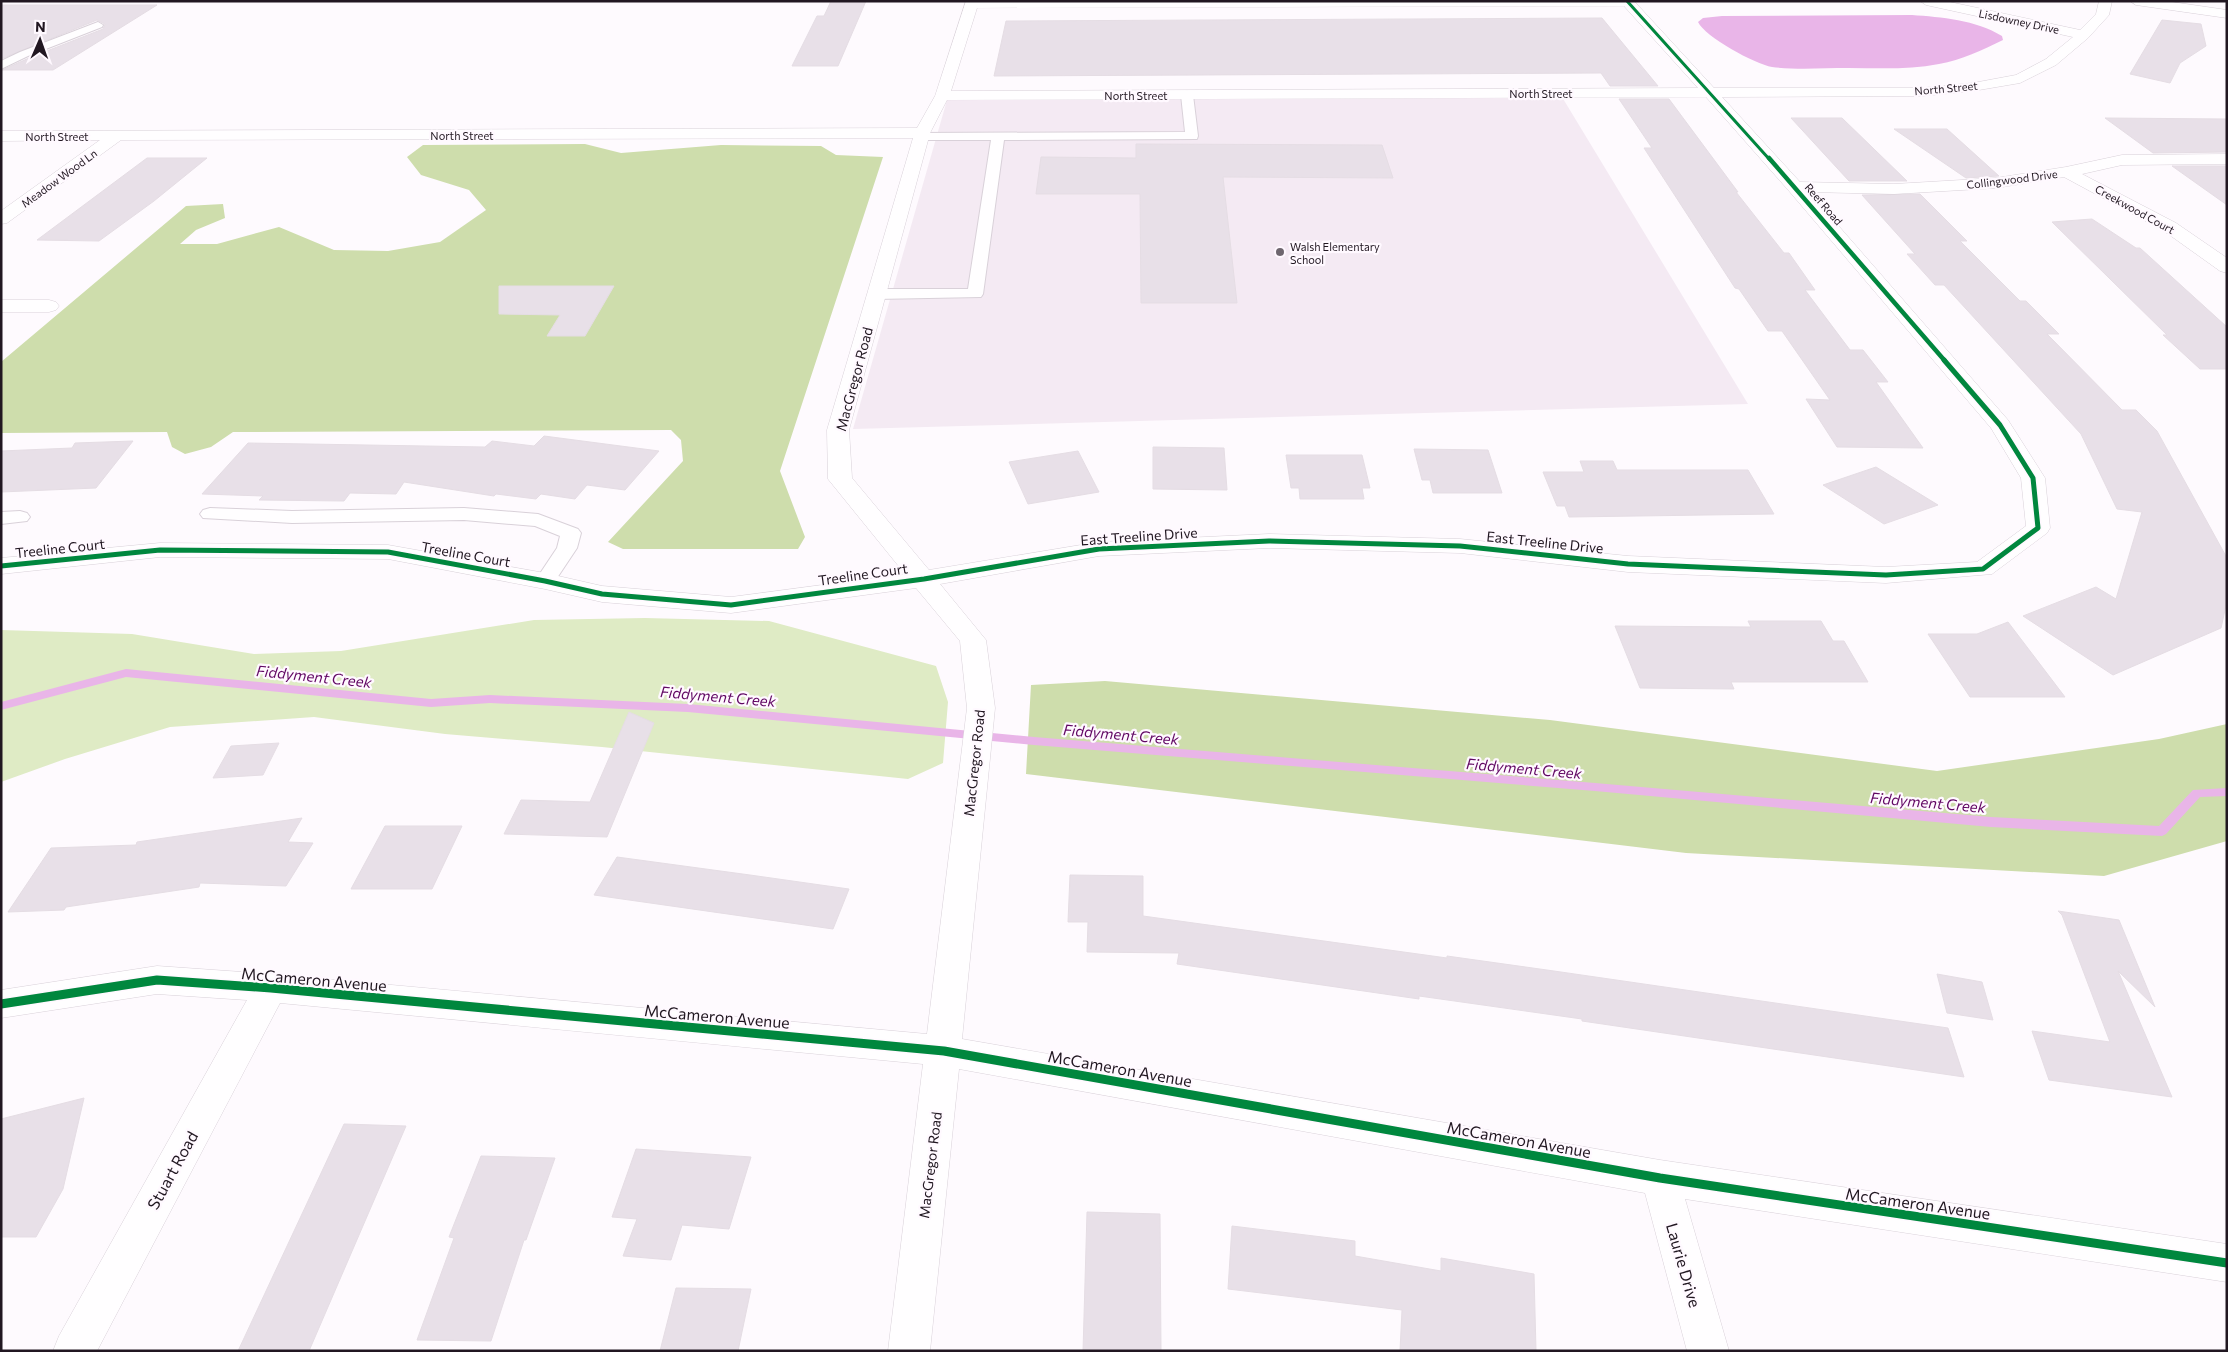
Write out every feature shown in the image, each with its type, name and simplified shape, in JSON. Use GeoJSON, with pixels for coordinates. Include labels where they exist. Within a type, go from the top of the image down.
{"type":"FeatureCollection","features":[{"type":"Feature","properties":{"kind":"street","name":"Lisdowney Drive"},"geometry":{"type":"LineString","coordinates":[[1926,1],[2083,35]]}},
{"type":"Feature","properties":{"kind":"street","name":"North Street"},"geometry":{"type":"LineString","coordinates":[[942,96],[1921,92],[1973,87],[2020,79],[2050,62],[2083,35],[2102,15],[2106,1]]}},
{"type":"Feature","properties":{"kind":"street"},"geometry":{"type":"LineString","coordinates":[[2136,1],[2227,14]]}},
{"type":"Feature","properties":{"kind":"street"},"geometry":{"type":"LineString","coordinates":[[972,3],[1628,2]]}},
{"type":"Feature","properties":{"kind":"street","name":"Reef Road"},"geometry":{"type":"LineString","coordinates":[[1628,2],[1795,187],[2000,425]]}},
{"type":"Feature","properties":{"kind":"street","name":"MacGregor Road"},"geometry":{"type":"LineString","coordinates":[[909,1351],[981,708],[973,640],[840,479],[838,430],[921,134],[942,96],[972,3]]}},
{"type":"Feature","properties":{"kind":"street","name":"North Street"},"geometry":{"type":"LineString","coordinates":[[1,136],[921,134]]}},
{"type":"Feature","properties":{"kind":"street","name":"Meadow Wood Ln"},"geometry":{"type":"LineString","coordinates":[[1,219],[117,136]]}},
{"type":"Feature","properties":{"kind":"street","name":"Collingwood Drive"},"geometry":{"type":"LineString","coordinates":[[1795,187],[1904,189],[1996,183],[2066,172],[2122,160],[2227,159]]}},
{"type":"Feature","properties":{"kind":"street","name":"Creekwood Court"},"geometry":{"type":"LineString","coordinates":[[2066,172],[2170,227],[2227,267]]}},
{"type":"Feature","properties":{"kind":"street"},"geometry":{"type":"LineString","coordinates":[[1,306],[49,306]]}},
{"type":"Feature","properties":{"kind":"street","name":"East Treeline Drive"},"geometry":{"type":"LineString","coordinates":[[924,579],[1099,549],[1270,541],[1460,546],[1628,564],[1876,575],[1983,570],[2038,528],[2033,478],[2000,425]]}},
{"type":"Feature","properties":{"kind":"street","name":"Treeline Court"},"geometry":{"type":"LineString","coordinates":[[1,566],[160,550],[388,552],[545,581],[602,594],[731,605],[924,579]]}},
{"type":"Feature","properties":{"kind":"street","name":"McCameron Avenue"},"geometry":{"type":"LineString","coordinates":[[1,1004],[157,980],[271,988],[944,1051],[1660,1178],[2227,1263]]}},
{"type":"Feature","properties":{"kind":"street","name":"Stuart Road"},"geometry":{"type":"LineString","coordinates":[[74,1351],[271,988]]}},
{"type":"Feature","properties":{"kind":"street","name":"Laurie Drive"},"geometry":{"type":"LineString","coordinates":[[1660,1178],[1708,1351]]}},
{"type":"Feature","properties":{"kind":"lane"},"geometry":{"type":"LineString","coordinates":[[1,66],[24,54],[98,25]]}},
{"type":"Feature","properties":{"kind":"lane"},"geometry":{"type":"LineString","coordinates":[[921,134],[1192,136],[1187,95]]}},
{"type":"Feature","properties":{"kind":"lane"},"geometry":{"type":"LineString","coordinates":[[876,294],[974,294],[998,136]]}},
{"type":"Feature","properties":{"kind":"lane"},"geometry":{"type":"LineString","coordinates":[[210,514],[292,517],[464,514],[538,520],[570,533],[568,548],[545,581]]}},
{"type":"Feature","properties":{"kind":"shaded area"},"geometry":{"type":"Polygon","coordinates":[[[1912,15],[1946,18],[1981,26],[2002,36],[2003,40],[1964,57],[1928,66],[1894,68],[1781,68],[1764,65],[1731,49],[1710,35],[1698,22],[1703,18],[1722,16],[1912,15]]]}},
{"type":"Feature","properties":{"kind":"shaded area","name":"Walsh Elementary School"},"geometry":{"type":"Polygon","coordinates":[[[1562,97],[1748,404],[853,429],[947,100],[1562,97]]]}},
{"type":"Feature","properties":{"kind":"green space"},"geometry":{"type":"Polygon","coordinates":[[[585,144],[621,153],[721,145],[821,146],[836,155],[883,157],[780,471],[805,537],[798,549],[623,549],[608,542],[683,461],[681,440],[671,430],[233,432],[211,447],[185,454],[172,447],[167,432],[1,433],[1,362],[186,206],[223,204],[225,218],[196,230],[180,244],[217,244],[279,227],[334,250],[388,251],[440,242],[486,210],[469,190],[421,175],[407,157],[423,145],[585,144]]]}},
{"type":"Feature","properties":{"kind":"green space"},"geometry":{"type":"Polygon","coordinates":[[[645,618],[769,621],[936,666],[948,702],[943,763],[908,779],[602,747],[445,734],[314,717],[170,727],[65,759],[1,782],[1,630],[132,634],[254,654],[341,651],[534,620],[645,618]]]}},
{"type":"Feature","properties":{"kind":"green space"},"geometry":{"type":"Polygon","coordinates":[[[1105,681],[1550,720],[1937,771],[2159,739],[2227,724],[2227,841],[2104,876],[1686,853],[1026,774],[1031,685],[1105,681]]]}},
{"type":"Feature","properties":{"kind":"building"},"geometry":{"type":"Polygon","coordinates":[[[831,1],[866,1],[838,66],[792,66],[817,16],[824,16],[831,1]]]}},
{"type":"Feature","properties":{"kind":"building"},"geometry":{"type":"Polygon","coordinates":[[[1,5],[157,5],[53,70],[2,70],[103,29],[105,24],[97,20],[1,59],[1,5]]]}},
{"type":"Feature","properties":{"kind":"building"},"geometry":{"type":"Polygon","coordinates":[[[1602,18],[1658,86],[1610,86],[1601,73],[994,76],[1006,21],[1602,18]]]}},
{"type":"Feature","properties":{"kind":"building"},"geometry":{"type":"Polygon","coordinates":[[[2162,20],[2201,24],[2206,46],[2180,63],[2170,83],[2130,74],[2162,20]]]}},
{"type":"Feature","properties":{"kind":"building"},"geometry":{"type":"Polygon","coordinates":[[[1619,99],[1669,99],[1738,192],[1736,192],[1784,253],[1789,253],[1815,290],[1805,290],[1850,350],[1863,350],[1888,382],[1876,382],[1923,448],[1837,447],[1806,399],[1830,400],[1782,331],[1768,331],[1739,289],[1735,288],[1644,148],[1652,148],[1619,99]]]}},
{"type":"Feature","properties":{"kind":"building"},"geometry":{"type":"Polygon","coordinates":[[[1791,118],[1842,118],[1907,181],[1849,181],[1791,118]]]}},
{"type":"Feature","properties":{"kind":"building"},"geometry":{"type":"Polygon","coordinates":[[[2105,118],[2227,119],[2227,152],[2153,153],[2105,118]]]}},
{"type":"Feature","properties":{"kind":"building"},"geometry":{"type":"Polygon","coordinates":[[[1894,129],[1947,129],[1999,176],[1966,178],[1894,129]]]}},
{"type":"Feature","properties":{"kind":"building"},"geometry":{"type":"Polygon","coordinates":[[[1136,144],[1382,145],[1393,178],[1223,177],[1237,303],[1141,303],[1140,194],[1036,194],[1041,157],[1136,158],[1136,144]]]}},
{"type":"Feature","properties":{"kind":"building"},"geometry":{"type":"Polygon","coordinates":[[[147,158],[207,158],[154,201],[99,241],[37,240],[147,158]]]}},
{"type":"Feature","properties":{"kind":"building"},"geometry":{"type":"Polygon","coordinates":[[[2172,166],[2227,166],[2227,205],[2172,166]]]}},
{"type":"Feature","properties":{"kind":"building"},"geometry":{"type":"Polygon","coordinates":[[[1920,194],[1967,241],[1960,241],[2020,301],[2026,301],[2059,334],[2047,334],[2122,410],[2136,410],[2157,431],[2227,558],[2227,601],[2221,628],[2113,675],[2023,616],[2096,587],[2116,599],[2142,512],[2117,509],[2081,434],[1944,285],[1935,285],[1907,254],[1915,254],[1862,195],[1920,194]]]}},
{"type":"Feature","properties":{"kind":"building"},"geometry":{"type":"Polygon","coordinates":[[[2092,219],[2136,248],[2140,248],[2227,327],[2227,369],[2200,369],[2163,335],[2167,335],[2052,222],[2092,219]]]}},
{"type":"Feature","properties":{"kind":"building"},"geometry":{"type":"Polygon","coordinates":[[[499,286],[614,286],[585,336],[547,336],[560,315],[499,314],[499,286]]]}},
{"type":"Feature","properties":{"kind":"building"},"geometry":{"type":"Polygon","coordinates":[[[544,436],[659,451],[625,490],[587,485],[575,499],[541,494],[536,499],[496,494],[494,496],[404,482],[396,494],[350,493],[344,501],[259,500],[263,496],[202,494],[248,443],[485,447],[492,441],[534,446],[544,436]]]}},
{"type":"Feature","properties":{"kind":"building"},"geometry":{"type":"Polygon","coordinates":[[[133,441],[96,488],[1,492],[1,451],[72,448],[75,443],[133,441]]]}},
{"type":"Feature","properties":{"kind":"building"},"geometry":{"type":"Polygon","coordinates":[[[1153,447],[1224,448],[1227,490],[1153,489],[1153,447]]]}},
{"type":"Feature","properties":{"kind":"building"},"geometry":{"type":"Polygon","coordinates":[[[1414,449],[1488,450],[1502,493],[1433,493],[1430,480],[1422,480],[1414,449]]]}},
{"type":"Feature","properties":{"kind":"building"},"geometry":{"type":"Polygon","coordinates":[[[1078,451],[1099,492],[1028,504],[1009,462],[1078,451]]]}},
{"type":"Feature","properties":{"kind":"building"},"geometry":{"type":"Polygon","coordinates":[[[1286,455],[1362,455],[1370,488],[1362,488],[1364,499],[1300,499],[1299,488],[1291,488],[1286,455]]]}},
{"type":"Feature","properties":{"kind":"building"},"geometry":{"type":"Polygon","coordinates":[[[1580,461],[1613,461],[1617,470],[1748,470],[1774,514],[1569,517],[1565,506],[1557,506],[1543,472],[1584,472],[1580,461]]]}},
{"type":"Feature","properties":{"kind":"building"},"geometry":{"type":"Polygon","coordinates":[[[1876,467],[1938,505],[1884,524],[1823,485],[1876,467]]]}},
{"type":"Feature","properties":{"kind":"building"},"geometry":{"type":"Polygon","coordinates":[[[1748,621],[1821,621],[1833,641],[1844,641],[1868,682],[1731,682],[1734,689],[1640,688],[1615,626],[1751,627],[1748,621]]]}},
{"type":"Feature","properties":{"kind":"building"},"geometry":{"type":"Polygon","coordinates":[[[2008,622],[2065,697],[1970,697],[1928,634],[1977,634],[2008,622]]]}},
{"type":"Feature","properties":{"kind":"building"},"geometry":{"type":"Polygon","coordinates":[[[629,712],[654,723],[607,837],[504,834],[521,800],[590,802],[629,712]]]}},
{"type":"Feature","properties":{"kind":"building"},"geometry":{"type":"Polygon","coordinates":[[[279,743],[263,775],[213,778],[231,746],[279,743]]]}},
{"type":"Feature","properties":{"kind":"building"},"geometry":{"type":"Polygon","coordinates":[[[302,818],[288,842],[313,843],[286,886],[200,883],[199,887],[66,907],[64,910],[8,912],[51,848],[136,845],[137,842],[302,818]]]}},
{"type":"Feature","properties":{"kind":"building"},"geometry":{"type":"Polygon","coordinates":[[[385,826],[462,826],[432,889],[351,889],[385,826]]]}},
{"type":"Feature","properties":{"kind":"building"},"geometry":{"type":"Polygon","coordinates":[[[617,857],[849,889],[833,929],[594,895],[617,857]]]}},
{"type":"Feature","properties":{"kind":"building"},"geometry":{"type":"Polygon","coordinates":[[[1070,875],[1143,876],[1143,916],[1447,958],[1447,956],[1948,1028],[1964,1077],[1582,1021],[1582,1019],[1419,996],[1419,999],[1177,964],[1179,953],[1087,952],[1088,922],[1068,922],[1070,875]]]}},
{"type":"Feature","properties":{"kind":"building"},"geometry":{"type":"Polygon","coordinates":[[[2058,911],[2119,920],[2155,1007],[2118,971],[2172,1097],[2049,1080],[2032,1031],[2110,1042],[2062,915],[2058,911]]]}},
{"type":"Feature","properties":{"kind":"building"},"geometry":{"type":"Polygon","coordinates":[[[1937,974],[1982,982],[1993,1020],[1947,1013],[1937,974]]]}},
{"type":"Feature","properties":{"kind":"building"},"geometry":{"type":"Polygon","coordinates":[[[84,1098],[63,1189],[36,1237],[1,1237],[1,1119],[84,1098]]]}},
{"type":"Feature","properties":{"kind":"building"},"geometry":{"type":"Polygon","coordinates":[[[344,1124],[406,1126],[309,1351],[238,1351],[344,1124]]]}},
{"type":"Feature","properties":{"kind":"building"},"geometry":{"type":"Polygon","coordinates":[[[636,1149],[751,1157],[729,1229],[682,1225],[671,1260],[623,1256],[637,1219],[612,1217],[636,1149]]]}},
{"type":"Feature","properties":{"kind":"building"},"geometry":{"type":"Polygon","coordinates":[[[481,1156],[555,1158],[526,1240],[524,1240],[491,1341],[417,1340],[454,1238],[449,1237],[481,1156]]]}},
{"type":"Feature","properties":{"kind":"building"},"geometry":{"type":"Polygon","coordinates":[[[1087,1212],[1160,1214],[1161,1351],[1083,1351],[1087,1212]]]}},
{"type":"Feature","properties":{"kind":"building"},"geometry":{"type":"Polygon","coordinates":[[[1232,1226],[1355,1241],[1355,1256],[1441,1271],[1441,1258],[1534,1274],[1536,1351],[1400,1351],[1402,1310],[1228,1289],[1232,1226]]]}},
{"type":"Feature","properties":{"kind":"building"},"geometry":{"type":"Polygon","coordinates":[[[676,1288],[751,1289],[738,1351],[660,1351],[676,1288]]]}},
{"type":"Feature","properties":{"kind":"waterway","name":"Fiddyment Creek"},"geometry":{"type":"LineString","coordinates":[[1,706],[126,673],[431,703],[490,699],[688,708],[1034,741],[1991,822],[2162,831],[2197,793],[2227,792]]}},
{"type":"Feature","properties":{"kind":"cycle path"},"geometry":{"type":"LineString","coordinates":[[1,566],[160,550],[388,552],[545,581],[602,594],[731,605],[924,579],[1099,549],[1269,541],[1460,546],[1628,564],[1886,575],[1983,569],[2038,528],[2033,478],[2000,425],[1795,187],[1627,1]]}},
{"type":"Feature","properties":{"kind":"cycle path"},"geometry":{"type":"LineString","coordinates":[[1,1004],[157,980],[271,988],[944,1051],[1660,1178],[2227,1263]]}},
{"type":"Feature","properties":{"kind":"place","name":"Walsh Elementary School"},"geometry":{"type":"Point","coordinates":[1280,252]}}]}
